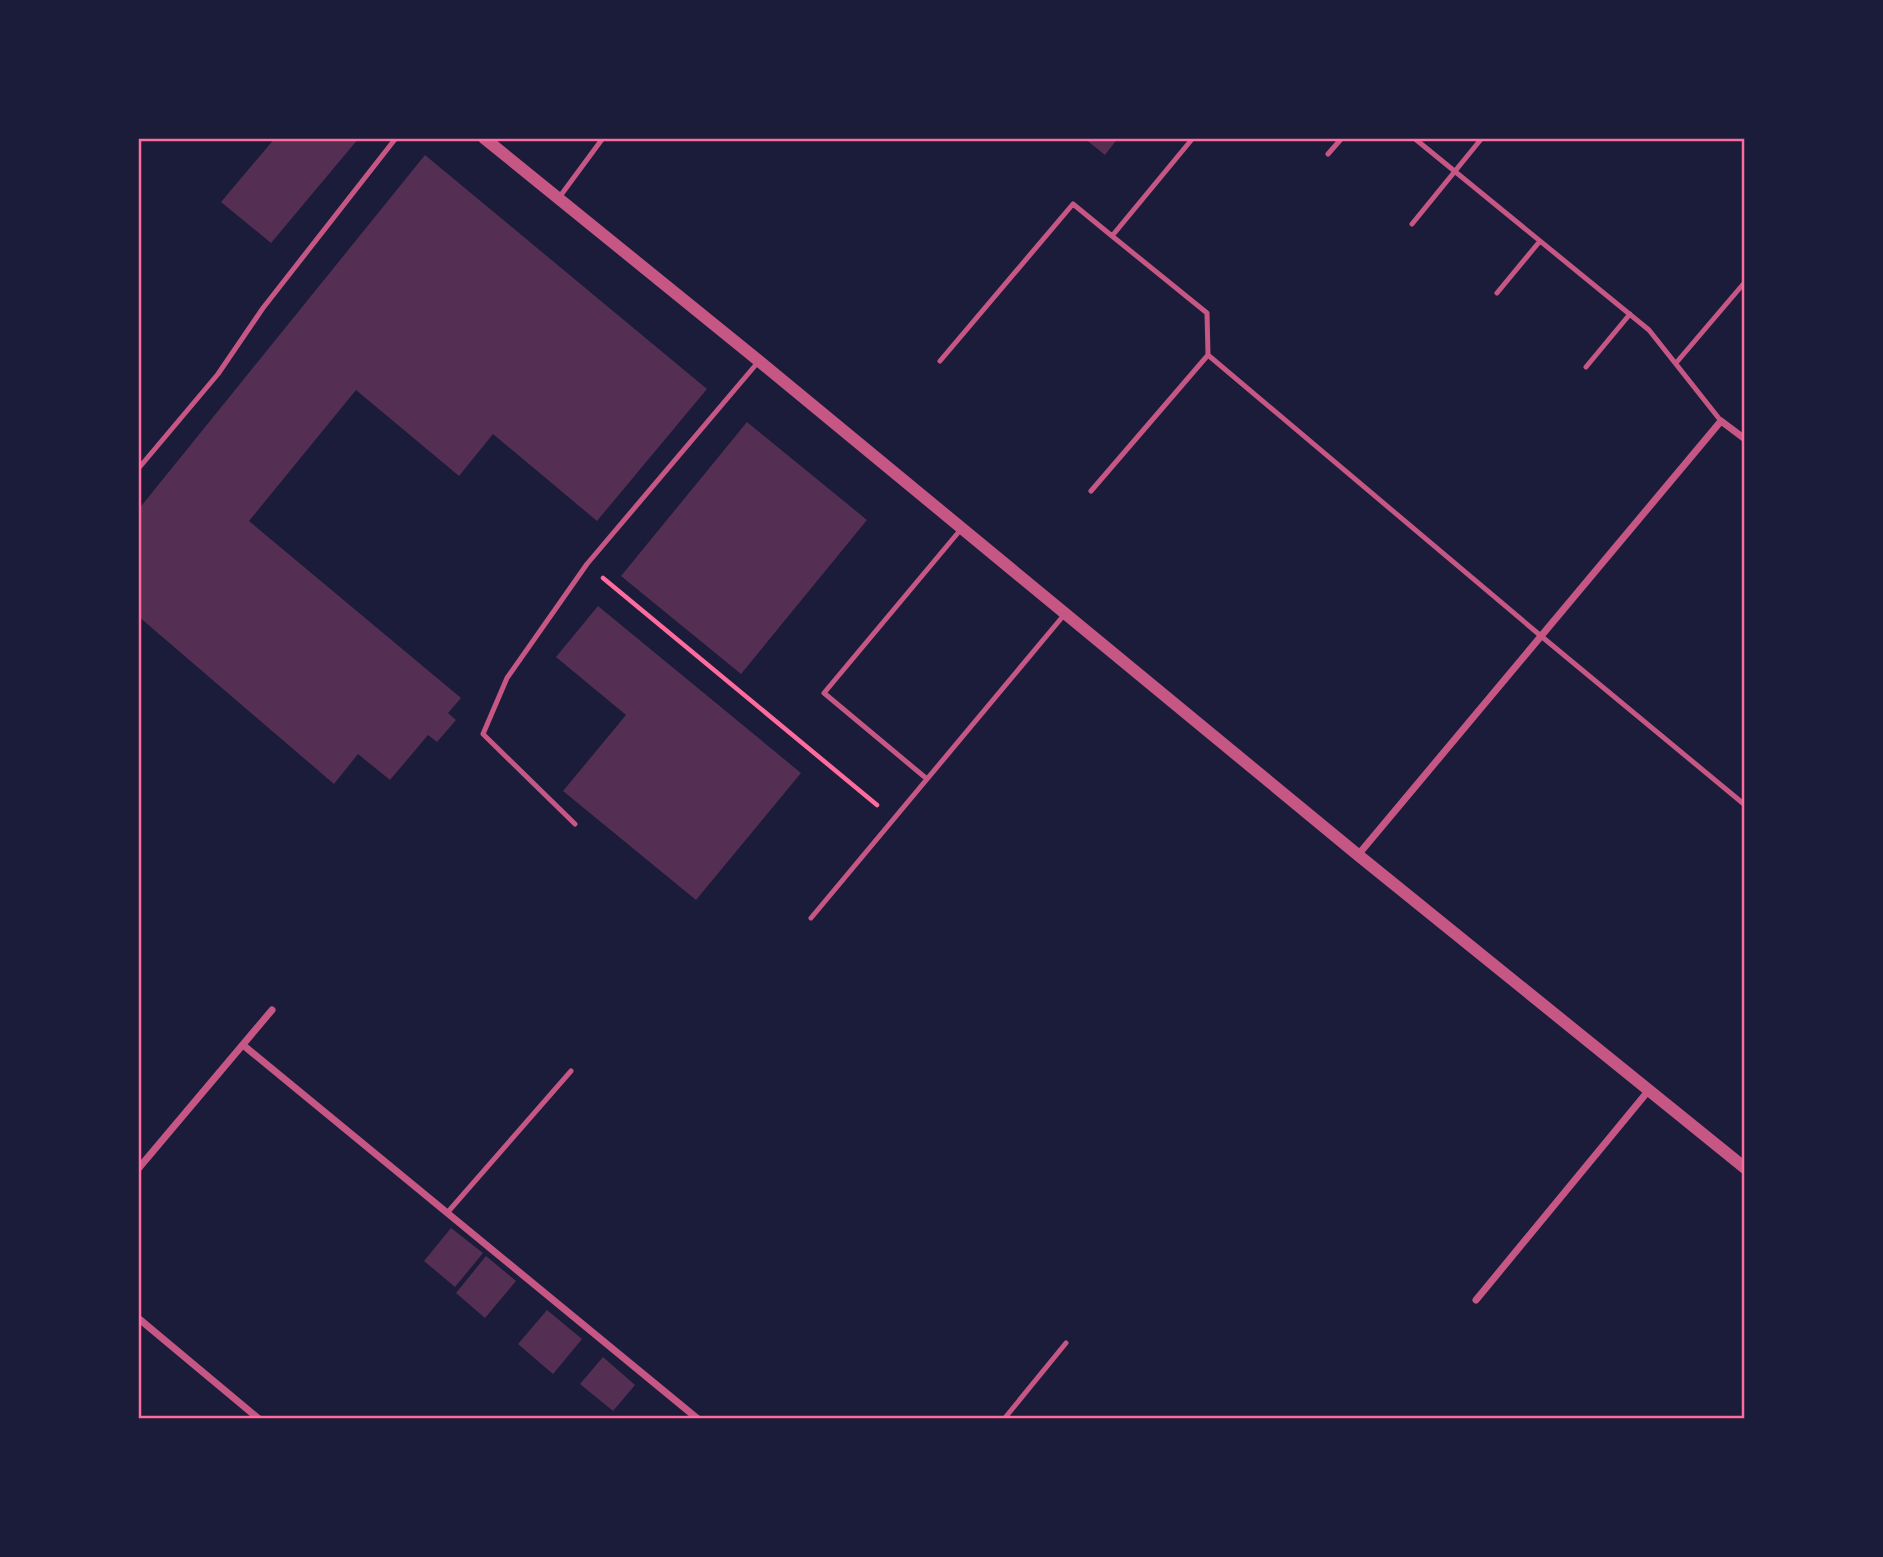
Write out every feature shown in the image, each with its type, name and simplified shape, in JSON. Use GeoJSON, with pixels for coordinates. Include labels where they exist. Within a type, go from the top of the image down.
{"type":"FeatureCollection","features":[{"type":"Feature","properties":{"kind":"street"},"geometry":{"type":"LineString","coordinates":[[484,138],[1358,855],[1745,1168]]}},
{"type":"Feature","properties":{"kind":"street"},"geometry":{"type":"LineString","coordinates":[[1358,855],[1721,421],[1745,439]]}},
{"type":"Feature","properties":{"kind":"street"},"geometry":{"type":"LineString","coordinates":[[138,1169],[272,1010]]}},
{"type":"Feature","properties":{"kind":"street"},"geometry":{"type":"LineString","coordinates":[[243,1045],[698,1419]]}},
{"type":"Feature","properties":{"kind":"street"},"geometry":{"type":"LineString","coordinates":[[1476,1300],[1649,1090]]}},
{"type":"Feature","properties":{"kind":"street"},"geometry":{"type":"LineString","coordinates":[[138,1318],[259,1419]]}},
{"type":"Feature","properties":{"kind":"lane"},"geometry":{"type":"LineString","coordinates":[[138,469],[218,374],[263,308],[396,138]]}},
{"type":"Feature","properties":{"kind":"lane"},"geometry":{"type":"LineString","coordinates":[[558,199],[604,138]]}},
{"type":"Feature","properties":{"kind":"lane"},"geometry":{"type":"LineString","coordinates":[[1112,236],[1193,138]]}},
{"type":"Feature","properties":{"kind":"lane"},"geometry":{"type":"LineString","coordinates":[[1328,154],[1342,138]]}},
{"type":"Feature","properties":{"kind":"lane"},"geometry":{"type":"LineString","coordinates":[[1413,138],[1649,330],[1721,421]]}},
{"type":"Feature","properties":{"kind":"lane"},"geometry":{"type":"LineString","coordinates":[[1412,224],[1482,138]]}},
{"type":"Feature","properties":{"kind":"lane"},"geometry":{"type":"LineString","coordinates":[[940,361],[1073,204],[1207,313],[1208,355],[1091,491]]}},
{"type":"Feature","properties":{"kind":"lane"},"geometry":{"type":"LineString","coordinates":[[1497,293],[1540,241]]}},
{"type":"Feature","properties":{"kind":"lane"},"geometry":{"type":"LineString","coordinates":[[1676,363],[1745,282]]}},
{"type":"Feature","properties":{"kind":"lane"},"geometry":{"type":"LineString","coordinates":[[1586,367],[1630,314]]}},
{"type":"Feature","properties":{"kind":"lane"},"geometry":{"type":"LineString","coordinates":[[1208,355],[1745,805]]}},
{"type":"Feature","properties":{"kind":"lane"},"geometry":{"type":"LineString","coordinates":[[575,824],[483,734],[507,678],[587,564],[759,361]]}},
{"type":"Feature","properties":{"kind":"lane"},"geometry":{"type":"LineString","coordinates":[[927,779],[824,693],[962,528]]}},
{"type":"Feature","properties":{"kind":"lane"},"geometry":{"type":"LineString","coordinates":[[810,918],[1065,613]]}},
{"type":"Feature","properties":{"kind":"lane"},"geometry":{"type":"LineString","coordinates":[[447,1213],[571,1072]]}},
{"type":"Feature","properties":{"kind":"lane"},"geometry":{"type":"LineString","coordinates":[[1004,1419],[1066,1343]]}},
{"type":"Feature","properties":{"kind":"path"},"geometry":{"type":"LineString","coordinates":[[587,564],[893,819]]}},
{"type":"Feature","properties":{"kind":"building"},"geometry":{"type":"Polygon","coordinates":[[[275,138],[359,138],[271,243],[221,202],[275,138]]]}},
{"type":"Feature","properties":{"kind":"building"},"geometry":{"type":"Polygon","coordinates":[[[1084,138],[1118,138],[1105,155],[1084,138]]]}},
{"type":"Feature","properties":{"kind":"building"},"geometry":{"type":"Polygon","coordinates":[[[425,155],[707,389],[597,521],[493,434],[459,476],[356,390],[249,521],[461,698],[448,713],[456,720],[437,742],[428,735],[390,780],[358,754],[334,784],[138,616],[138,510],[425,155]]]}},
{"type":"Feature","properties":{"kind":"building"},"geometry":{"type":"Polygon","coordinates":[[[747,422],[867,520],[741,674],[621,576],[747,422]]]}},
{"type":"Feature","properties":{"kind":"building"},"geometry":{"type":"Polygon","coordinates":[[[598,606],[801,773],[696,900],[563,791],[626,715],[556,657],[598,606]]]}},
{"type":"Feature","properties":{"kind":"building"},"geometry":{"type":"Polygon","coordinates":[[[451,1228],[483,1253],[455,1287],[424,1261],[451,1228]]]}},
{"type":"Feature","properties":{"kind":"building"},"geometry":{"type":"Polygon","coordinates":[[[486,1256],[516,1281],[485,1318],[456,1293],[486,1256]]]}},
{"type":"Feature","properties":{"kind":"building"},"geometry":{"type":"Polygon","coordinates":[[[547,1310],[582,1339],[553,1374],[518,1344],[547,1310]]]}},
{"type":"Feature","properties":{"kind":"building"},"geometry":{"type":"Polygon","coordinates":[[[603,1357],[635,1385],[613,1411],[580,1384],[603,1357]]]}}]}
